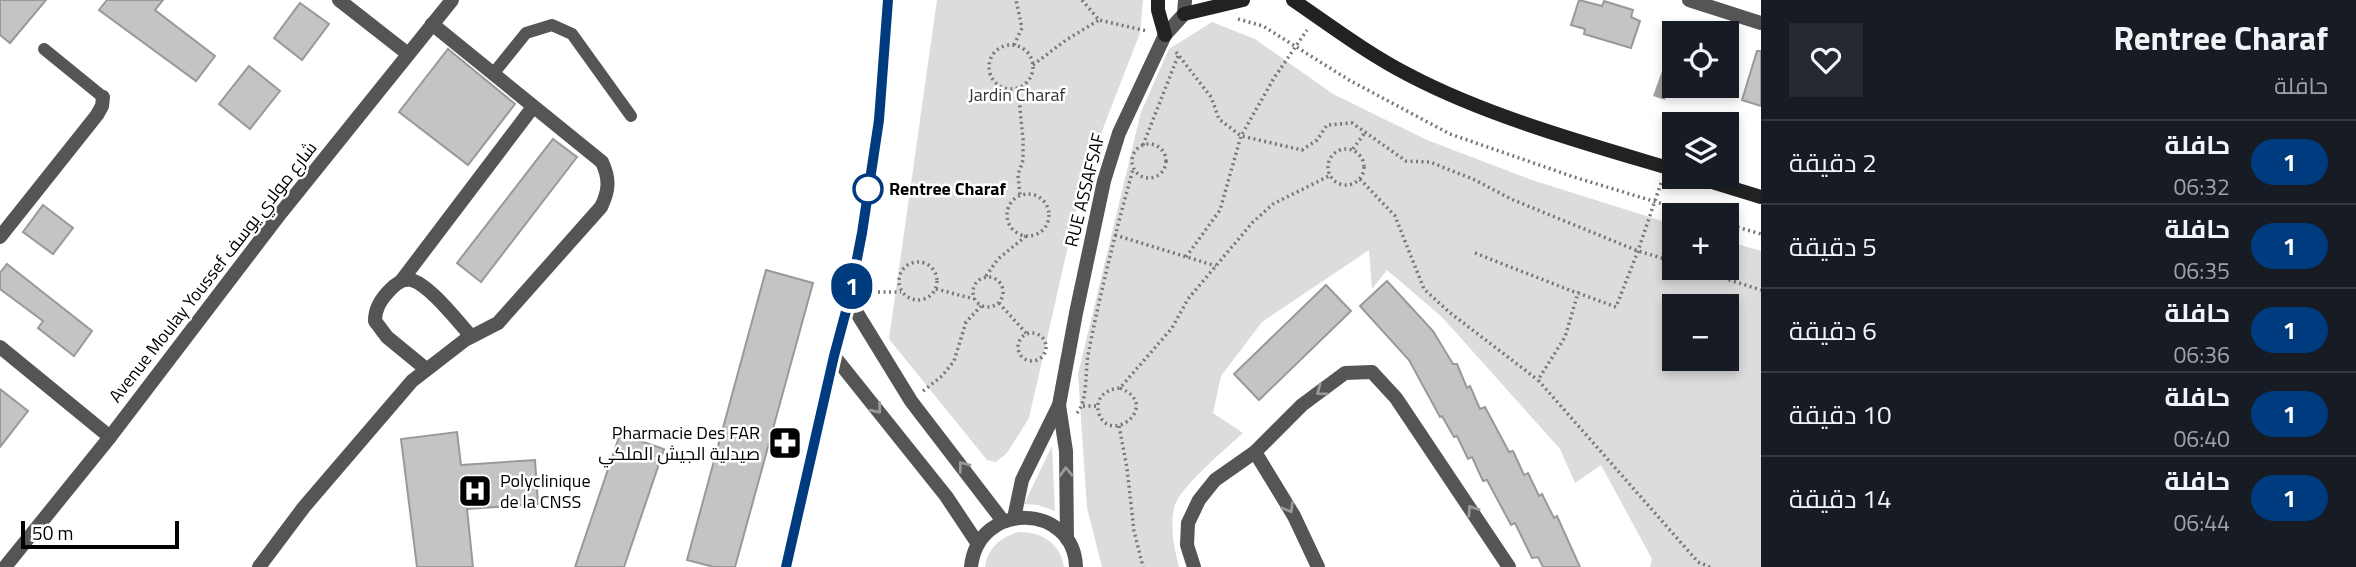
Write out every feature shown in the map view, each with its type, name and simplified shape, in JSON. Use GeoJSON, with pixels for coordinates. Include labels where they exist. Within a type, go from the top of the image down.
{"type":"FeatureCollection","features":[{"type":"Feature","properties":{"kind":"main road"},"geometry":{"type":"LineString","coordinates":[[786,567],[850,296],[879,120],[888,0]]}},
{"type":"Feature","properties":{"kind":"main road"},"geometry":{"type":"LineString","coordinates":[[1158,0],[1165,35]]}},
{"type":"Feature","properties":{"kind":"main road"},"geometry":{"type":"LineString","coordinates":[[1184,7],[1215,6],[1243,0]]}},
{"type":"Feature","properties":{"kind":"main road"},"geometry":{"type":"LineString","coordinates":[[1293,0],[1408,75],[1457,97],[1559,134],[1662,166]]}},
{"type":"Feature","properties":{"kind":"main road"},"geometry":{"type":"LineString","coordinates":[[1735,189],[1761,197]]}},
{"type":"Feature","properties":{"kind":"street"},"geometry":{"type":"LineString","coordinates":[[339,0],[408,54]]}},
{"type":"Feature","properties":{"kind":"street","name":"Avenue Moulay Youssef شارع مولاي يوسف"},"geometry":{"type":"LineString","coordinates":[[5,567],[452,0]]}},
{"type":"Feature","properties":{"kind":"street"},"geometry":{"type":"LineString","coordinates":[[1689,0],[1761,23]]}},
{"type":"Feature","properties":{"kind":"street"},"geometry":{"type":"LineString","coordinates":[[1734,15],[1739,0]]}},
{"type":"Feature","properties":{"kind":"street","name":"RUE ASSAFSAF"},"geometry":{"type":"LineString","coordinates":[[1009,519],[1022,480],[1059,405],[1104,181],[1119,133],[1165,35],[1184,7]]}},
{"type":"Feature","properties":{"kind":"street"},"geometry":{"type":"LineString","coordinates":[[259,567],[312,497],[395,400],[426,369],[471,336],[498,323],[601,207],[607,194],[609,185],[602,162],[432,24]]}},
{"type":"Feature","properties":{"kind":"street"},"geometry":{"type":"LineString","coordinates":[[0,237],[97,115],[103,97]]}},
{"type":"Feature","properties":{"kind":"street"},"geometry":{"type":"LineString","coordinates":[[426,369],[387,337],[375,321],[375,311],[385,294],[402,280],[533,107]]}},
{"type":"Feature","properties":{"kind":"street"},"geometry":{"type":"LineString","coordinates":[[402,280],[413,280],[429,291],[471,336]]}},
{"type":"Feature","properties":{"kind":"street"},"geometry":{"type":"LineString","coordinates":[[850,296],[911,401],[1009,519]]}},
{"type":"Feature","properties":{"kind":"street"},"geometry":{"type":"LineString","coordinates":[[0,347],[110,437]]}},
{"type":"Feature","properties":{"kind":"street"},"geometry":{"type":"LineString","coordinates":[[834,356],[946,496],[978,544]]}},
{"type":"Feature","properties":{"kind":"street"},"geometry":{"type":"LineString","coordinates":[[1194,567],[1187,545],[1188,523],[1199,500],[1215,480],[1255,452],[1302,405],[1345,373],[1372,372],[1396,398],[1509,567]]}},
{"type":"Feature","properties":{"kind":"street","name":"RUE ASSAFSAF"},"geometry":{"type":"LineString","coordinates":[[1059,405],[1066,451],[1067,539],[1076,567]]}},
{"type":"Feature","properties":{"kind":"street"},"geometry":{"type":"LineString","coordinates":[[1255,452],[1294,516],[1318,567]]}},
{"type":"Feature","properties":{"kind":"street"},"geometry":{"type":"LineString","coordinates":[[971,567],[978,544],[989,530],[1009,519],[1034,518],[1052,525],[1067,539]]}},
{"type":"Feature","properties":{"kind":"lane"},"geometry":{"type":"LineString","coordinates":[[493,74],[526,33],[552,25],[572,34],[631,116]]}},
{"type":"Feature","properties":{"kind":"lane"},"geometry":{"type":"LineString","coordinates":[[44,48],[103,97]]}},
{"type":"Feature","properties":{"kind":"path"},"geometry":{"type":"LineString","coordinates":[[1014,44],[1022,28],[1016,0]]}},
{"type":"Feature","properties":{"kind":"path"},"geometry":{"type":"LineString","coordinates":[[1082,0],[1099,20],[1165,35],[1211,97],[1219,119],[1241,136],[1302,150],[1317,139],[1327,125],[1352,123],[1406,161],[1430,162],[1475,180],[1511,199],[1638,251],[1662,258]]}},
{"type":"Feature","properties":{"kind":"path"},"geometry":{"type":"LineString","coordinates":[[1215,6],[1243,22],[1263,26],[1349,80],[1450,134],[1513,158],[1662,204]]}},
{"type":"Feature","properties":{"kind":"path"},"geometry":{"type":"LineString","coordinates":[[1186,257],[1220,209],[1241,136],[1316,16]]}},
{"type":"Feature","properties":{"kind":"path"},"geometry":{"type":"LineString","coordinates":[[1033,65],[1099,20]]}},
{"type":"Feature","properties":{"kind":"path"},"geometry":{"type":"LineString","coordinates":[[1014,44],[1024,48],[1033,65],[1032,75],[1018,89],[998,86],[988,69],[995,50],[1014,44]]}},
{"type":"Feature","properties":{"kind":"path"},"geometry":{"type":"LineString","coordinates":[[1143,145],[1178,56]]}},
{"type":"Feature","properties":{"kind":"path"},"geometry":{"type":"LineString","coordinates":[[1018,89],[1023,139],[1023,160],[1018,175],[1020,195]]}},
{"type":"Feature","properties":{"kind":"path"},"geometry":{"type":"LineString","coordinates":[[1352,149],[1366,131]]}},
{"type":"Feature","properties":{"kind":"path"},"geometry":{"type":"LineString","coordinates":[[1098,406],[1083,406],[1084,375],[1115,235],[1133,169],[1131,160],[1135,150],[1143,145],[1153,144],[1162,149],[1166,158],[1165,168],[1159,176],[1149,179],[1140,177],[1133,169]]}},
{"type":"Feature","properties":{"kind":"path"},"geometry":{"type":"LineString","coordinates":[[1352,149],[1364,162],[1364,171],[1360,179],[1344,186],[1329,176],[1327,167],[1335,152],[1352,149]]}},
{"type":"Feature","properties":{"kind":"path"},"geometry":{"type":"LineString","coordinates":[[1119,388],[1172,328],[1188,299],[1252,223],[1273,204],[1329,176]]}},
{"type":"Feature","properties":{"kind":"path"},"geometry":{"type":"LineString","coordinates":[[1360,179],[1395,216],[1424,289],[1449,312],[1538,380],[1698,565],[1710,567]]}},
{"type":"Feature","properties":{"kind":"path"},"geometry":{"type":"LineString","coordinates":[[1475,253],[1616,307],[1662,187]]}},
{"type":"Feature","properties":{"kind":"path"},"geometry":{"type":"LineString","coordinates":[[974,299],[973,289],[977,280],[986,276],[998,258],[1026,236],[1045,228],[1049,218],[1048,207],[1041,198],[1031,194],[1020,195],[1011,202],[1007,212],[1009,223],[1015,232],[1026,236]]}},
{"type":"Feature","properties":{"kind":"path"},"geometry":{"type":"LineString","coordinates":[[1739,228],[1761,234]]}},
{"type":"Feature","properties":{"kind":"path"},"geometry":{"type":"LineString","coordinates":[[1115,235],[1216,266]]}},
{"type":"Feature","properties":{"kind":"path"},"geometry":{"type":"LineString","coordinates":[[916,261],[926,263],[934,270],[936,289],[929,297],[920,301],[910,299],[902,292],[900,273],[907,265],[916,261]]}},
{"type":"Feature","properties":{"kind":"path"},"geometry":{"type":"LineString","coordinates":[[936,289],[974,299],[981,306],[991,308],[999,303],[1004,294],[1003,285],[996,278],[986,276]]}},
{"type":"Feature","properties":{"kind":"path"},"geometry":{"type":"LineString","coordinates":[[1731,280],[1761,289]]}},
{"type":"Feature","properties":{"kind":"path"},"geometry":{"type":"LineString","coordinates":[[850,296],[902,292]]}},
{"type":"Feature","properties":{"kind":"path"},"geometry":{"type":"LineString","coordinates":[[1538,380],[1565,337],[1578,293]]}},
{"type":"Feature","properties":{"kind":"path"},"geometry":{"type":"LineString","coordinates":[[999,303],[1027,334]]}},
{"type":"Feature","properties":{"kind":"path"},"geometry":{"type":"LineString","coordinates":[[911,401],[942,376],[954,360],[966,322],[981,306]]}},
{"type":"Feature","properties":{"kind":"path"},"geometry":{"type":"LineString","coordinates":[[1035,333],[1043,337],[1045,354],[1038,360],[1029,360],[1022,356],[1018,348],[1020,340],[1027,334],[1035,333]]}},
{"type":"Feature","properties":{"kind":"path"},"geometry":{"type":"LineString","coordinates":[[1110,388],[1119,388],[1128,391],[1134,398],[1136,407],[1127,423],[1119,426],[1102,419],[1098,406],[1103,393],[1110,388]]}},
{"type":"Feature","properties":{"kind":"path"},"geometry":{"type":"LineString","coordinates":[[1119,426],[1127,467],[1134,531],[1143,567]]}},
{"type":"Feature","properties":{"kind":"green space","name":"Jardin Charaf"},"geometry":{"type":"Polygon","coordinates":[[[937,0],[1143,0],[1140,33],[1083,180],[1029,418],[1007,453],[996,462],[987,460],[889,339],[937,0]]]}},
{"type":"Feature","properties":{"kind":"green space"},"geometry":{"type":"Polygon","coordinates":[[[1212,22],[1255,39],[1333,94],[1427,140],[1532,180],[1662,221],[1662,280],[1739,280],[1739,245],[1761,251],[1761,567],[1650,567],[1652,559],[1601,465],[1575,483],[1560,449],[1442,317],[1387,270],[1372,289],[1369,250],[1262,322],[1221,376],[1213,413],[1243,433],[1204,469],[1177,500],[1173,530],[1179,567],[1102,567],[1087,508],[1078,374],[1141,112],[1169,49],[1212,22]]]}},
{"type":"Feature","properties":{"kind":"green space"},"geometry":{"type":"Polygon","coordinates":[[[1052,446],[1055,511],[1038,505],[1024,504],[1052,446]]]}},
{"type":"Feature","properties":{"kind":"green space"},"geometry":{"type":"Polygon","coordinates":[[[1019,532],[1035,534],[1049,540],[1059,551],[1064,567],[985,567],[992,548],[1019,532]]]}},
{"type":"Feature","properties":{"kind":"shaded area"},"geometry":{"type":"Polygon","coordinates":[[[1662,71],[1662,98],[1665,100],[1653,96],[1662,71]]]}},
{"type":"Feature","properties":{"kind":"building"},"geometry":{"type":"Polygon","coordinates":[[[0,0],[46,0],[10,43],[0,35],[0,0]]]}},
{"type":"Feature","properties":{"kind":"building"},"geometry":{"type":"Polygon","coordinates":[[[107,0],[163,0],[155,10],[215,56],[196,81],[99,10],[107,0]]]}},
{"type":"Feature","properties":{"kind":"building"},"geometry":{"type":"Polygon","coordinates":[[[1579,0],[1602,6],[1604,1],[1633,10],[1631,17],[1640,21],[1631,48],[1584,34],[1585,29],[1571,25],[1579,0]]]}},
{"type":"Feature","properties":{"kind":"building"},"geometry":{"type":"Polygon","coordinates":[[[300,3],[329,24],[302,60],[274,38],[300,3]]]}},
{"type":"Feature","properties":{"kind":"building"},"geometry":{"type":"Polygon","coordinates":[[[448,49],[515,104],[468,165],[399,112],[448,49]]]}},
{"type":"Feature","properties":{"kind":"building"},"geometry":{"type":"Polygon","coordinates":[[[1757,51],[1761,51],[1761,106],[1742,100],[1757,51]]]}},
{"type":"Feature","properties":{"kind":"building"},"geometry":{"type":"Polygon","coordinates":[[[249,66],[280,91],[250,129],[219,104],[249,66]]]}},
{"type":"Feature","properties":{"kind":"building"},"geometry":{"type":"Polygon","coordinates":[[[553,139],[577,157],[481,282],[457,263],[553,139]]]}},
{"type":"Feature","properties":{"kind":"building"},"geometry":{"type":"Polygon","coordinates":[[[43,205],[73,228],[53,254],[23,232],[43,205]]]}},
{"type":"Feature","properties":{"kind":"building"},"geometry":{"type":"Polygon","coordinates":[[[7,264],[92,331],[74,356],[38,328],[43,321],[0,289],[0,273],[7,264]]]}},
{"type":"Feature","properties":{"kind":"building"},"geometry":{"type":"Polygon","coordinates":[[[766,270],[813,283],[735,567],[714,567],[687,560],[766,270]]]}},
{"type":"Feature","properties":{"kind":"building"},"geometry":{"type":"Polygon","coordinates":[[[1387,281],[1433,331],[1453,364],[1457,364],[1480,409],[1485,407],[1509,452],[1513,451],[1524,475],[1528,473],[1539,496],[1542,494],[1554,518],[1557,516],[1580,567],[1543,567],[1538,557],[1532,558],[1515,523],[1511,525],[1487,480],[1483,481],[1472,457],[1468,459],[1457,436],[1454,437],[1442,416],[1440,417],[1409,360],[1360,306],[1387,281]]]}},
{"type":"Feature","properties":{"kind":"building"},"geometry":{"type":"Polygon","coordinates":[[[1326,285],[1351,311],[1259,400],[1234,374],[1326,285]]]}},
{"type":"Feature","properties":{"kind":"building"},"geometry":{"type":"Polygon","coordinates":[[[0,389],[28,411],[0,447],[0,389]]]}},
{"type":"Feature","properties":{"kind":"building"},"geometry":{"type":"Polygon","coordinates":[[[457,432],[461,465],[535,460],[538,504],[467,509],[473,567],[417,567],[401,439],[457,432]]]}},
{"type":"Feature","properties":{"kind":"building"},"geometry":{"type":"Polygon","coordinates":[[[620,434],[664,449],[624,567],[575,567],[620,434]]]}},
{"type":"Feature","properties":{"kind":"bus line","name":"1"},"geometry":{"type":"LineString","coordinates":[[786,567],[849,300],[862,233],[879,120],[888,0]]}},
{"type":"Feature","properties":{"kind":"place","name":"Rentree Charaf"},"geometry":{"type":"Point","coordinates":[868,189]}},
{"type":"Feature","properties":{"kind":"place","name":"Pharmacie Des FAR صيدلية الجيش الملكي"},"geometry":{"type":"Point","coordinates":[785,443]}},
{"type":"Feature","properties":{"kind":"place","name":"Polyclinique de la CNSS"},"geometry":{"type":"Point","coordinates":[475,491]}}]}
